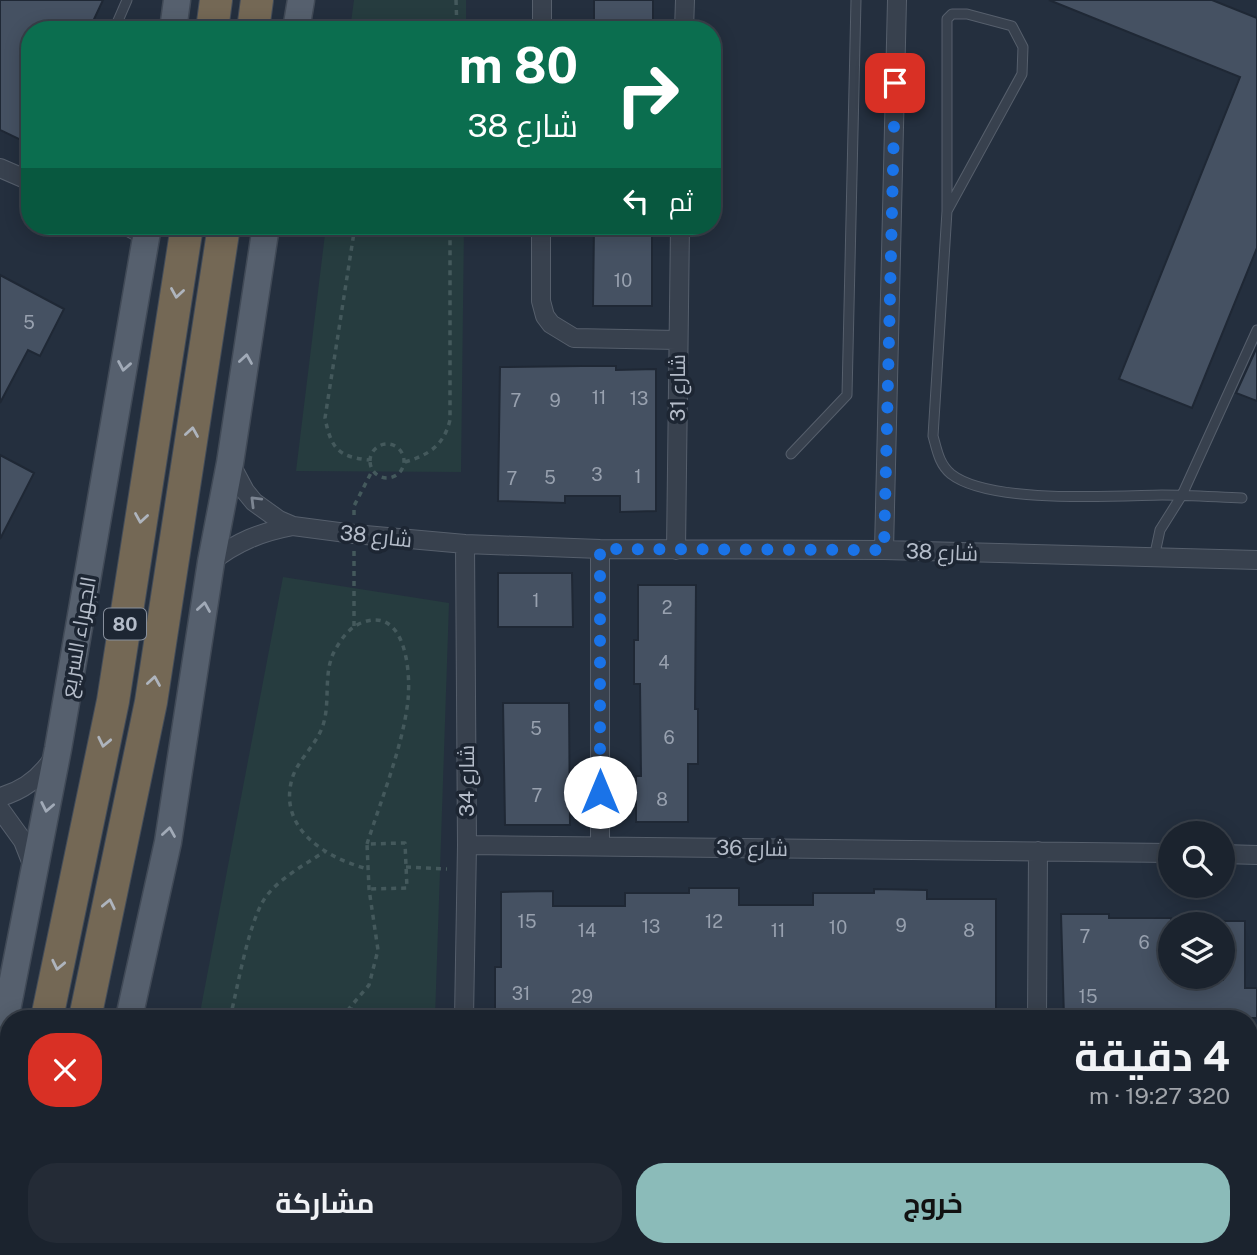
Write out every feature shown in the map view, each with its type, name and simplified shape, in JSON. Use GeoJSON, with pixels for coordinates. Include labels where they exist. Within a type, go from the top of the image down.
{"type":"FeatureCollection","features":[{"type":"Feature","properties":{"kind":"highway"},"geometry":{"type":"LineString","coordinates":[[213,21],[216,0]]}},
{"type":"Feature","properties":{"kind":"highway"},"geometry":{"type":"LineString","coordinates":[[254,21],[257,0]]}},
{"type":"Feature","properties":{"kind":"highway","name":"الجهراء السريع"},"geometry":{"type":"LineString","coordinates":[[49,1010],[113,701],[186,235]]}},
{"type":"Feature","properties":{"kind":"highway","name":"80"},"geometry":{"type":"LineString","coordinates":[[87,1010],[151,702],[223,235]]}},
{"type":"Feature","properties":{"kind":"main road"},"geometry":{"type":"LineString","coordinates":[[174,21],[177,0]]}},
{"type":"Feature","properties":{"kind":"main road"},"geometry":{"type":"LineString","coordinates":[[298,21],[301,0]]}},
{"type":"Feature","properties":{"kind":"main road","name":"الجهراء السريع"},"geometry":{"type":"LineString","coordinates":[[6,1010],[58,749],[140,235]]}},
{"type":"Feature","properties":{"kind":"main road"},"geometry":{"type":"LineString","coordinates":[[131,1010],[168,842],[265,235]]}},
{"type":"Feature","properties":{"kind":"street"},"geometry":{"type":"LineString","coordinates":[[542,0],[542,21]]}},
{"type":"Feature","properties":{"kind":"street"},"geometry":{"type":"LineString","coordinates":[[684,21],[685,0]]}},
{"type":"Feature","properties":{"kind":"street"},"geometry":{"type":"LineString","coordinates":[[884,550],[897,0]]}},
{"type":"Feature","properties":{"kind":"street"},"geometry":{"type":"LineString","coordinates":[[0,168],[21,177]]}},
{"type":"Feature","properties":{"kind":"street"},"geometry":{"type":"LineString","coordinates":[[541,235],[541,301],[545,316],[551,324],[575,338],[677,340]]}},
{"type":"Feature","properties":{"kind":"street","name":"شارع 31"},"geometry":{"type":"LineString","coordinates":[[676,550],[680,235]]}},
{"type":"Feature","properties":{"kind":"street","name":"شارع 38"},"geometry":{"type":"LineString","coordinates":[[230,463],[254,502],[279,520],[293,526],[465,544],[600,549],[884,550],[1257,560]]}},
{"type":"Feature","properties":{"kind":"street","name":"شارع 38"},"geometry":{"type":"LineString","coordinates":[[211,562],[248,538],[293,526]]}},
{"type":"Feature","properties":{"kind":"street","name":"شارع 34"},"geometry":{"type":"LineString","coordinates":[[464,1010],[467,845],[465,544]]}},
{"type":"Feature","properties":{"kind":"street"},"geometry":{"type":"LineString","coordinates":[[600,549],[600,846]]}},
{"type":"Feature","properties":{"kind":"street"},"geometry":{"type":"LineString","coordinates":[[0,797],[24,787],[38,777],[58,749]]}},
{"type":"Feature","properties":{"kind":"street"},"geometry":{"type":"LineString","coordinates":[[0,809],[23,841],[35,873]]}},
{"type":"Feature","properties":{"kind":"street","name":"شارع 36"},"geometry":{"type":"LineString","coordinates":[[467,845],[1158,853]]}},
{"type":"Feature","properties":{"kind":"street"},"geometry":{"type":"LineString","coordinates":[[1037,1010],[1038,851]]}},
{"type":"Feature","properties":{"kind":"street"},"geometry":{"type":"LineString","coordinates":[[1235,854],[1257,855]]}},
{"type":"Feature","properties":{"kind":"lane"},"geometry":{"type":"LineString","coordinates":[[118,21],[127,0]]}},
{"type":"Feature","properties":{"kind":"lane"},"geometry":{"type":"LineString","coordinates":[[791,454],[847,395],[856,0]]}},
{"type":"Feature","properties":{"kind":"lane"},"geometry":{"type":"LineString","coordinates":[[947,211],[1022,74],[1023,47],[1012,26],[967,14],[952,14],[947,19],[947,211],[933,436],[939,459],[951,474],[975,486],[1038,496],[1182,495],[1242,498]]}},
{"type":"Feature","properties":{"kind":"lane"},"geometry":{"type":"LineString","coordinates":[[1154,558],[1160,530],[1182,495],[1257,330]]}},
{"type":"Feature","properties":{"kind":"path"},"geometry":{"type":"LineString","coordinates":[[456,0],[457,21]]}},
{"type":"Feature","properties":{"kind":"path"},"geometry":{"type":"LineString","coordinates":[[354,235],[326,418],[329,440],[338,450],[349,458],[369,460]]}},
{"type":"Feature","properties":{"kind":"path"},"geometry":{"type":"LineString","coordinates":[[405,462],[425,457],[437,446],[447,435],[450,420],[450,235]]}},
{"type":"Feature","properties":{"kind":"path"},"geometry":{"type":"LineString","coordinates":[[382,444],[393,444],[402,451],[405,462],[401,472],[392,478],[381,478],[372,471],[369,460],[373,450],[382,444]]}},
{"type":"Feature","properties":{"kind":"path"},"geometry":{"type":"LineString","coordinates":[[351,1008],[369,985],[378,950],[369,889],[367,844],[393,765],[408,700],[406,659],[399,635],[387,621],[373,618],[354,626],[340,641],[332,657],[322,727],[292,777],[290,806],[299,829],[325,851],[344,863],[368,869]]}},
{"type":"Feature","properties":{"kind":"path"},"geometry":{"type":"LineString","coordinates":[[367,844],[405,843],[407,888],[369,889]]}},
{"type":"Feature","properties":{"kind":"path"},"geometry":{"type":"LineString","coordinates":[[232,1010],[256,915],[267,896],[289,875],[325,851]]}},
{"type":"Feature","properties":{"kind":"path"},"geometry":{"type":"LineString","coordinates":[[406,867],[466,870]]}},
{"type":"Feature","properties":{"kind":"green space"},"geometry":{"type":"Polygon","coordinates":[[[354,0],[466,0],[466,21],[351,21],[354,0]]]}},
{"type":"Feature","properties":{"kind":"green space"},"geometry":{"type":"Polygon","coordinates":[[[325,235],[464,235],[461,472],[296,471],[325,235]]]}},
{"type":"Feature","properties":{"kind":"green space"},"geometry":{"type":"Polygon","coordinates":[[[283,577],[449,603],[435,1010],[201,1010],[283,577]]]}},
{"type":"Feature","properties":{"kind":"building"},"geometry":{"type":"Polygon","coordinates":[[[0,0],[103,0],[93,21],[21,21],[21,140],[0,130],[0,0]]]}},
{"type":"Feature","properties":{"kind":"building"},"geometry":{"type":"Polygon","coordinates":[[[594,0],[653,0],[653,21],[594,21],[594,0]]]}},
{"type":"Feature","properties":{"kind":"building"},"geometry":{"type":"Polygon","coordinates":[[[1049,0],[1212,0],[1257,18],[1257,248],[1192,408],[1119,379],[1240,77],[1049,0]]]}},
{"type":"Feature","properties":{"kind":"building"},"geometry":{"type":"Polygon","coordinates":[[[594,235],[652,235],[652,306],[593,306],[594,235]]]}},
{"type":"Feature","properties":{"kind":"building"},"geometry":{"type":"Polygon","coordinates":[[[0,275],[64,309],[40,356],[28,350],[0,403],[0,275]]]}},
{"type":"Feature","properties":{"kind":"building"},"geometry":{"type":"Polygon","coordinates":[[[1257,347],[1257,401],[1236,393],[1257,347]]]}},
{"type":"Feature","properties":{"kind":"building"},"geometry":{"type":"Polygon","coordinates":[[[616,366],[616,370],[656,369],[656,511],[620,512],[620,496],[565,496],[565,503],[498,501],[500,367],[616,366]]]}},
{"type":"Feature","properties":{"kind":"building"},"geometry":{"type":"Polygon","coordinates":[[[0,455],[34,473],[0,539],[0,455]]]}},
{"type":"Feature","properties":{"kind":"building"},"geometry":{"type":"Polygon","coordinates":[[[498,573],[572,573],[573,627],[498,627],[498,573]]]}},
{"type":"Feature","properties":{"kind":"building"},"geometry":{"type":"Polygon","coordinates":[[[638,585],[696,585],[695,709],[698,709],[698,764],[688,764],[688,822],[636,822],[636,776],[641,776],[640,684],[634,684],[634,640],[638,640],[638,585]]]}},
{"type":"Feature","properties":{"kind":"building"},"geometry":{"type":"Polygon","coordinates":[[[503,703],[569,703],[570,825],[505,825],[503,703]]]}},
{"type":"Feature","properties":{"kind":"building"},"geometry":{"type":"Polygon","coordinates":[[[689,888],[739,888],[739,905],[813,905],[813,893],[874,893],[874,889],[927,890],[927,899],[996,899],[996,1010],[495,1010],[495,967],[501,967],[501,892],[553,891],[553,906],[625,906],[625,893],[689,893],[689,888]]]}},
{"type":"Feature","properties":{"kind":"building"},"geometry":{"type":"Polygon","coordinates":[[[1061,914],[1158,918],[1158,989],[1235,989],[1235,921],[1245,921],[1245,988],[1257,988],[1257,1010],[1064,1010],[1061,914]]]}},
{"type":"Feature","properties":{"kind":"route"},"geometry":{"type":"LineString","coordinates":[[600,792],[600,549],[884,550],[895,83]]}}]}
